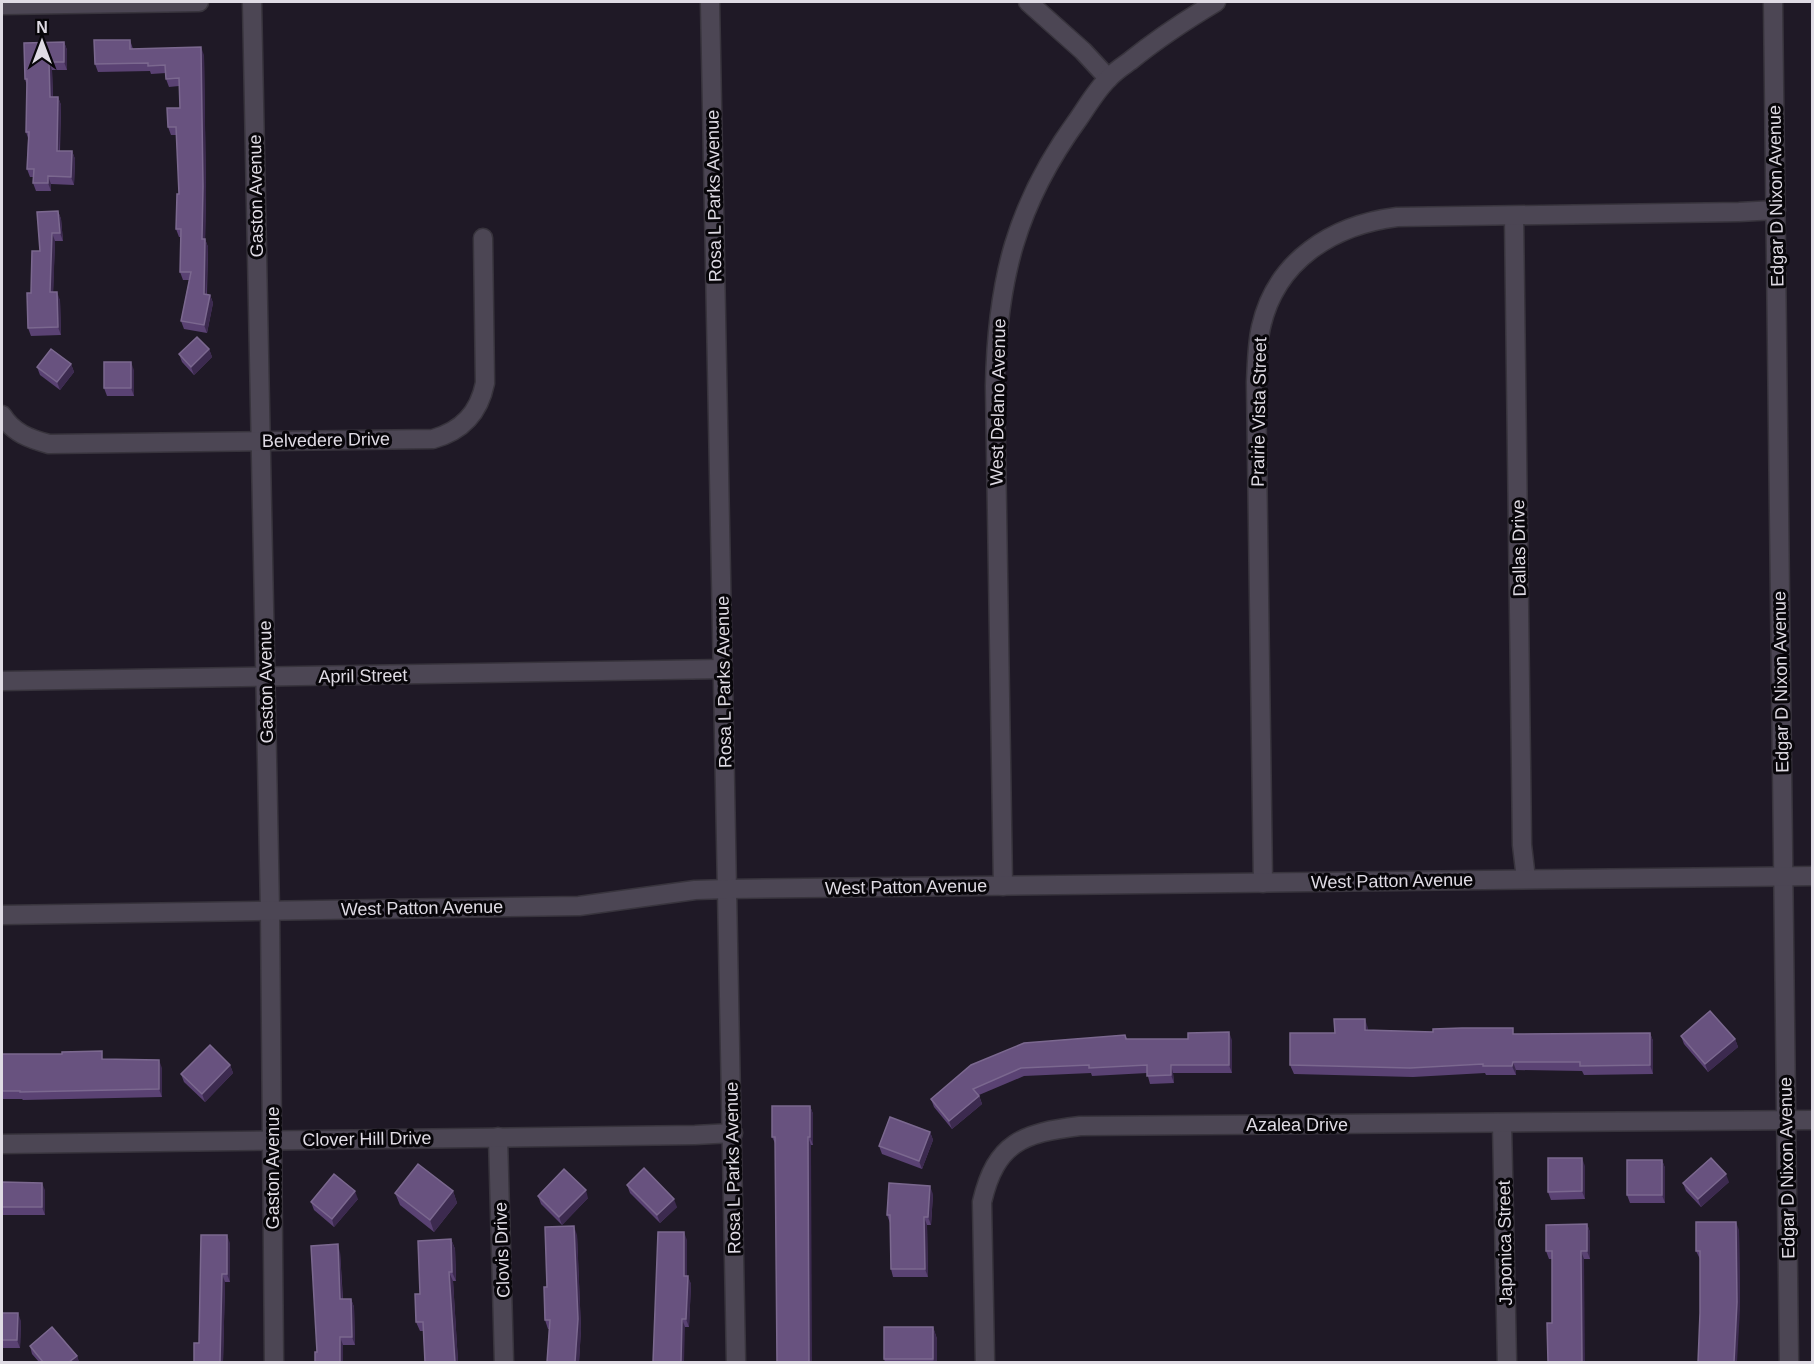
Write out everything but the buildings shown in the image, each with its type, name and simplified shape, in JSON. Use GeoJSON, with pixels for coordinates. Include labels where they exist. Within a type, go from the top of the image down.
{"type":"FeatureCollection","features":[{"type":"Feature","properties":{"kind":"street"},"geometry":{"type":"LineString","coordinates":[[2,5],[199,2]]}},
{"type":"Feature","properties":{"kind":"street","name":"Gaston Avenue"},"geometry":{"type":"LineString","coordinates":[[252,2],[270,911],[274,1362]]}},
{"type":"Feature","properties":{"kind":"street","name":"Rosa L Parks Avenue"},"geometry":{"type":"LineString","coordinates":[[710,2],[736,1362]]}},
{"type":"Feature","properties":{"kind":"street"},"geometry":{"type":"LineString","coordinates":[[1028,2],[1083,51],[1108,78]]}},
{"type":"Feature","properties":{"kind":"street","name":"West Delano Avenue"},"geometry":{"type":"LineString","coordinates":[[1003,886],[995,386],[999,307],[1012,248],[1035,188],[1062,141],[1108,78],[1164,33],[1216,2]]}},
{"type":"Feature","properties":{"kind":"street","name":"Edgar D Nixon Avenue"},"geometry":{"type":"LineString","coordinates":[[1773,2],[1789,1362]]}},
{"type":"Feature","properties":{"kind":"street","name":"Prairie Vista Street"},"geometry":{"type":"LineString","coordinates":[[1263,883],[1256,382],[1261,324],[1271,299],[1289,271],[1317,244],[1347,228],[1374,220],[1397,217],[1776,210]]}},
{"type":"Feature","properties":{"kind":"street","name":"Dallas Drive"},"geometry":{"type":"LineString","coordinates":[[1514,216],[1522,844],[1526,879]]}},
{"type":"Feature","properties":{"kind":"street","name":"Belvedere Drive"},"geometry":{"type":"LineString","coordinates":[[2,415],[16,432],[49,444],[432,439],[448,435],[461,427],[474,414],[482,398],[485,383],[483,238]]}},
{"type":"Feature","properties":{"kind":"street","name":"April Street"},"geometry":{"type":"LineString","coordinates":[[2,681],[723,669]]}},
{"type":"Feature","properties":{"kind":"street","name":"West Patton Avenue"},"geometry":{"type":"LineString","coordinates":[[2,915],[579,906],[695,890],[728,889],[1812,876]]}},
{"type":"Feature","properties":{"kind":"street","name":"Azalea Drive"},"geometry":{"type":"LineString","coordinates":[[985,1362],[981,1202],[987,1180],[996,1162],[1010,1146],[1053,1130],[1080,1126],[1812,1120]]}},
{"type":"Feature","properties":{"kind":"street","name":"Japonica Street"},"geometry":{"type":"LineString","coordinates":[[1502,1124],[1506,1362]]}},
{"type":"Feature","properties":{"kind":"street","name":"Clover Hill Drive"},"geometry":{"type":"LineString","coordinates":[[2,1144],[733,1133]]}},
{"type":"Feature","properties":{"kind":"street","name":"Clovis Drive"},"geometry":{"type":"LineString","coordinates":[[498,1137],[504,1362]]}}]}
